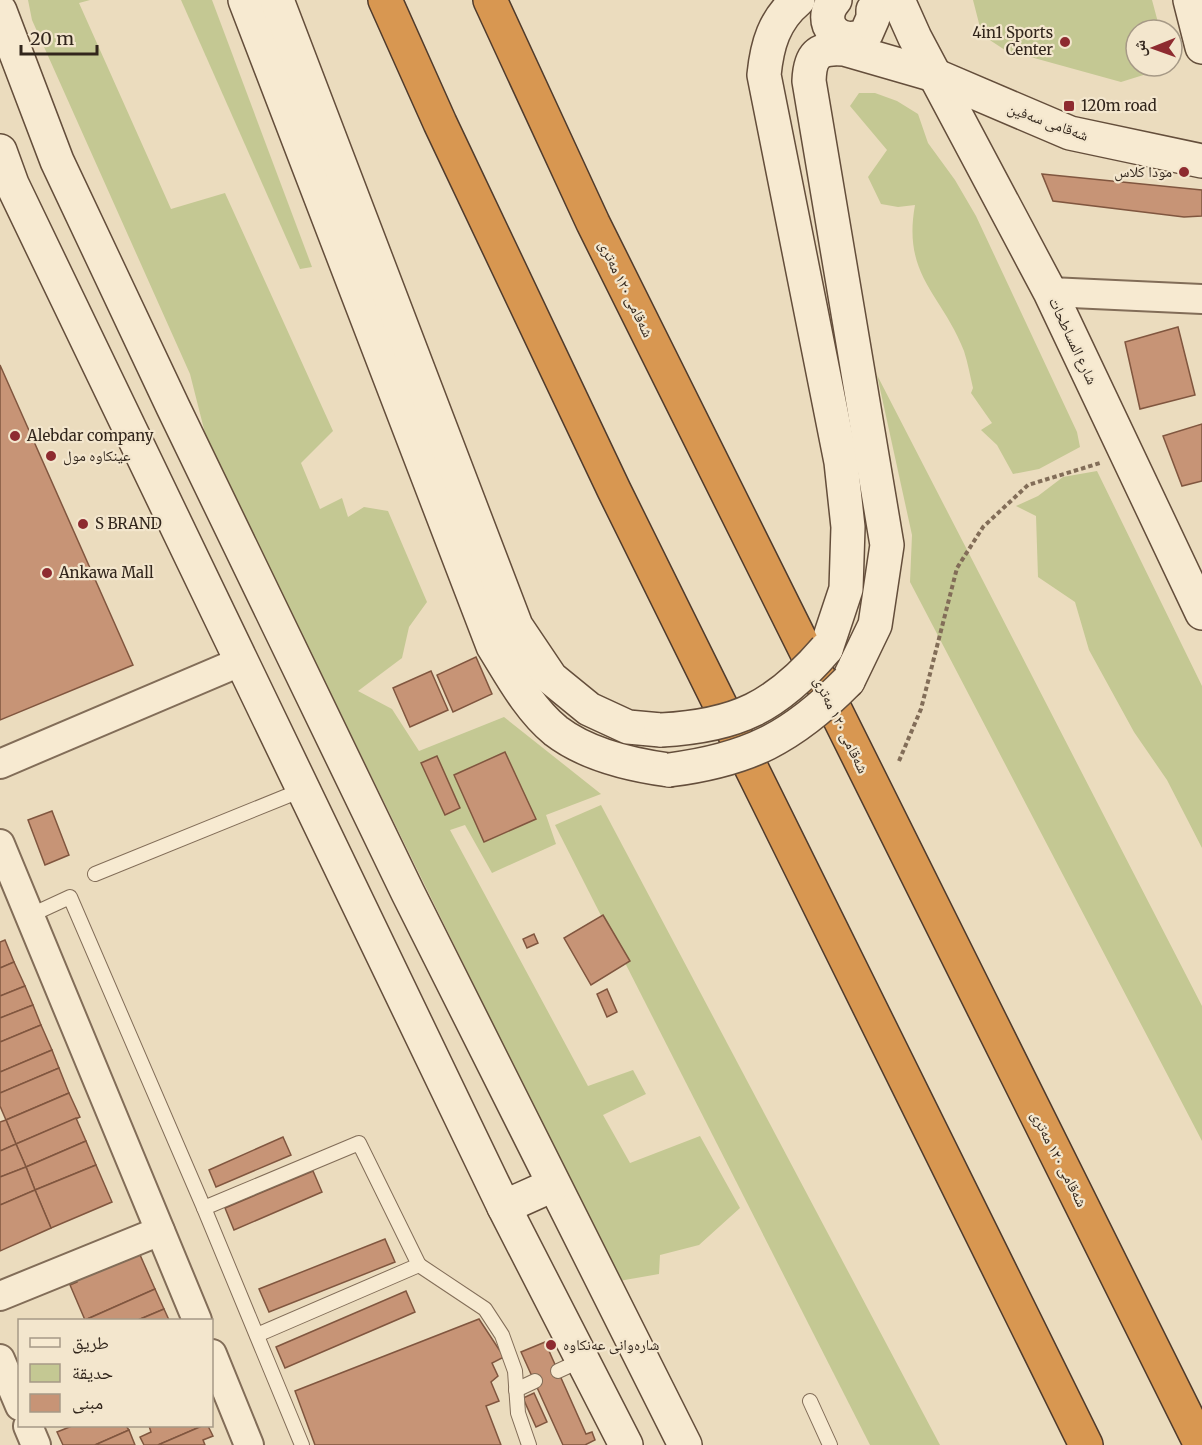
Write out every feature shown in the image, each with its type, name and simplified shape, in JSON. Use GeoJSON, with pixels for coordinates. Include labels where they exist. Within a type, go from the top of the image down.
{"type":"FeatureCollection","features":[{"type":"Feature","properties":{"kind":"highway"},"geometry":{"type":"LineString","coordinates":[[386,0],[440,123],[614,490],[1086,1445]]}},
{"type":"Feature","properties":{"kind":"highway","name":"شەقامی ١٢٠ مەتری"},"geometry":{"type":"LineString","coordinates":[[490,0],[598,234],[1201,1445]]}},
{"type":"Feature","properties":{"kind":"street"},"geometry":{"type":"LineString","coordinates":[[245,0],[493,646],[524,696],[556,731],[606,757],[669,770],[710,765],[749,753],[786,735],[819,711],[848,681],[875,625],[887,545],[809,81],[810,64],[815,56],[837,43],[866,34],[871,27],[876,3]]}},
{"type":"Feature","properties":{"kind":"street"},"geometry":{"type":"LineString","coordinates":[[277,0],[516,626],[551,678],[589,709],[628,727],[661,730],[699,728],[736,718],[770,702],[801,678],[825,649],[846,589],[849,527],[841,462],[764,75],[766,51],[775,28],[789,7],[798,0]]}},
{"type":"Feature","properties":{"kind":"street"},"geometry":{"type":"LineString","coordinates":[[835,0],[828,10],[828,18],[837,43]]}},
{"type":"Feature","properties":{"kind":"street"},"geometry":{"type":"LineString","coordinates":[[1190,0],[1202,47]]}},
{"type":"Feature","properties":{"kind":"street","name":"شارع المساطحات"},"geometry":{"type":"LineString","coordinates":[[876,3],[915,38],[1050,292],[1202,613]]}},
{"type":"Feature","properties":{"kind":"street"},"geometry":{"type":"LineString","coordinates":[[0,11],[57,160],[163,385],[408,892],[685,1445]]}},
{"type":"Feature","properties":{"kind":"street","name":"شەقامی سەفین"},"geometry":{"type":"LineString","coordinates":[[837,43],[844,48],[934,75],[1070,132],[1202,161]]}},
{"type":"Feature","properties":{"kind":"street"},"geometry":{"type":"LineString","coordinates":[[0,151],[6,187],[242,661],[504,1208],[570,1366],[619,1443]]}},
{"type":"Feature","properties":{"kind":"street"},"geometry":{"type":"LineString","coordinates":[[1050,292],[1202,299]]}},
{"type":"Feature","properties":{"kind":"street"},"geometry":{"type":"LineString","coordinates":[[0,764],[242,661]]}},
{"type":"Feature","properties":{"kind":"street"},"geometry":{"type":"LineString","coordinates":[[0,844],[197,1319]]}},
{"type":"Feature","properties":{"kind":"street"},"geometry":{"type":"LineString","coordinates":[[504,1208],[554,1185]]}},
{"type":"Feature","properties":{"kind":"street"},"geometry":{"type":"LineString","coordinates":[[0,1296],[160,1231]]}},
{"type":"Feature","properties":{"kind":"street"},"geometry":{"type":"LineString","coordinates":[[213,1356],[249,1445]]}},
{"type":"Feature","properties":{"kind":"street"},"geometry":{"type":"LineString","coordinates":[[0,1359],[18,1401]]}},
{"type":"Feature","properties":{"kind":"lane"},"geometry":{"type":"LineString","coordinates":[[95,874],[302,790]]}},
{"type":"Feature","properties":{"kind":"lane"},"geometry":{"type":"LineString","coordinates":[[31,915],[70,897],[204,1208],[302,1445]]}},
{"type":"Feature","properties":{"kind":"lane"},"geometry":{"type":"LineString","coordinates":[[204,1208],[359,1143],[419,1265],[485,1309],[502,1335],[514,1371],[518,1413],[530,1445]]}},
{"type":"Feature","properties":{"kind":"lane"},"geometry":{"type":"LineString","coordinates":[[257,1335],[419,1265]]}},
{"type":"Feature","properties":{"kind":"lane"},"geometry":{"type":"LineString","coordinates":[[516,1390],[535,1382]]}},
{"type":"Feature","properties":{"kind":"lane"},"geometry":{"type":"LineString","coordinates":[[810,1401],[830,1445]]}},
{"type":"Feature","properties":{"kind":"path"},"geometry":{"type":"LineString","coordinates":[[899,761],[921,709],[957,568],[983,526],[1028,485],[1127,455]]}},
{"type":"Feature","properties":{"kind":"green space"},"geometry":{"type":"Polygon","coordinates":[[[28,0],[90,0],[79,3],[171,209],[225,193],[333,431],[301,463],[320,509],[342,498],[348,517],[364,507],[388,511],[427,602],[409,627],[402,658],[358,691],[392,709],[419,751],[504,717],[601,794],[546,815],[556,844],[492,873],[465,825],[450,830],[588,1086],[633,1070],[646,1094],[603,1115],[630,1163],[700,1136],[740,1208],[699,1245],[660,1255],[659,1274],[619,1281],[207,441],[190,374],[32,20],[28,0]]]}},
{"type":"Feature","properties":{"kind":"green space"},"geometry":{"type":"Polygon","coordinates":[[[181,0],[212,0],[312,267],[300,269],[181,0]]]}},
{"type":"Feature","properties":{"kind":"green space","name":"4in1 Sports Center"},"geometry":{"type":"Polygon","coordinates":[[[973,0],[1152,0],[1157,18],[1124,18],[1124,78],[1134,78],[1121,82],[1005,50],[982,35],[973,0]]]}},
{"type":"Feature","properties":{"kind":"green space"},"geometry":{"type":"Polygon","coordinates":[[[859,93],[875,93],[897,101],[918,114],[928,143],[955,180],[976,216],[1077,432],[1080,447],[1039,469],[1013,474],[997,445],[981,430],[992,423],[971,393],[973,388],[964,351],[955,331],[926,283],[914,250],[912,229],[915,205],[898,207],[881,204],[868,177],[887,150],[850,106],[859,93]]]}},
{"type":"Feature","properties":{"kind":"green space"},"geometry":{"type":"Polygon","coordinates":[[[877,375],[1202,1006],[1202,1141],[910,582],[912,535],[877,375]]]}},
{"type":"Feature","properties":{"kind":"green space"},"geometry":{"type":"Polygon","coordinates":[[[1097,471],[1202,686],[1202,848],[1167,780],[1134,732],[1089,650],[1075,602],[1038,577],[1036,516],[1016,506],[1038,496],[1063,477],[1097,471]]]}},
{"type":"Feature","properties":{"kind":"green space"},"geometry":{"type":"Polygon","coordinates":[[[601,805],[940,1445],[870,1445],[555,825],[601,805]]]}},
{"type":"Feature","properties":{"kind":"building"},"geometry":{"type":"Polygon","coordinates":[[[1042,174],[1202,190],[1202,216],[1184,217],[1053,201],[1042,174]]]}},
{"type":"Feature","properties":{"kind":"building"},"geometry":{"type":"Polygon","coordinates":[[[1178,327],[1195,395],[1140,409],[1125,342],[1178,327]]]}},
{"type":"Feature","properties":{"kind":"building","name":"Ankawa Mall"},"geometry":{"type":"Polygon","coordinates":[[[0,365],[133,665],[0,720],[0,365]]]}},
{"type":"Feature","properties":{"kind":"building"},"geometry":{"type":"Polygon","coordinates":[[[1202,424],[1202,481],[1182,486],[1163,436],[1202,424]]]}},
{"type":"Feature","properties":{"kind":"building"},"geometry":{"type":"Polygon","coordinates":[[[476,657],[492,694],[453,712],[437,675],[476,657]]]}},
{"type":"Feature","properties":{"kind":"building"},"geometry":{"type":"Polygon","coordinates":[[[431,671],[448,710],[410,727],[393,688],[431,671]]]}},
{"type":"Feature","properties":{"kind":"building"},"geometry":{"type":"Polygon","coordinates":[[[505,752],[536,819],[484,842],[454,775],[505,752]]]}},
{"type":"Feature","properties":{"kind":"building"},"geometry":{"type":"Polygon","coordinates":[[[437,756],[460,808],[445,815],[421,763],[437,756]]]}},
{"type":"Feature","properties":{"kind":"building"},"geometry":{"type":"Polygon","coordinates":[[[52,811],[69,855],[45,865],[28,820],[52,811]]]}},
{"type":"Feature","properties":{"kind":"building"},"geometry":{"type":"Polygon","coordinates":[[[603,915],[630,961],[591,985],[564,938],[603,915]]]}},
{"type":"Feature","properties":{"kind":"building"},"geometry":{"type":"Polygon","coordinates":[[[534,934],[538,943],[527,948],[523,939],[534,934]]]}},
{"type":"Feature","properties":{"kind":"building"},"geometry":{"type":"Polygon","coordinates":[[[5,940],[14,962],[0,968],[0,942],[5,940]]]}},
{"type":"Feature","properties":{"kind":"building"},"geometry":{"type":"Polygon","coordinates":[[[14,962],[25,986],[0,996],[0,968],[14,962]]]}},
{"type":"Feature","properties":{"kind":"building"},"geometry":{"type":"Polygon","coordinates":[[[25,986],[33,1005],[0,1018],[0,996],[25,986]]]}},
{"type":"Feature","properties":{"kind":"building"},"geometry":{"type":"Polygon","coordinates":[[[607,989],[617,1012],[607,1017],[597,994],[607,989]]]}},
{"type":"Feature","properties":{"kind":"building"},"geometry":{"type":"Polygon","coordinates":[[[33,1005],[41,1025],[0,1042],[0,1018],[33,1005]]]}},
{"type":"Feature","properties":{"kind":"building"},"geometry":{"type":"Polygon","coordinates":[[[41,1025],[52,1050],[0,1072],[0,1042],[41,1025]]]}},
{"type":"Feature","properties":{"kind":"building"},"geometry":{"type":"Polygon","coordinates":[[[52,1050],[59,1068],[0,1093],[0,1072],[52,1050]]]}},
{"type":"Feature","properties":{"kind":"building"},"geometry":{"type":"Polygon","coordinates":[[[59,1068],[69,1093],[6,1120],[0,1106],[0,1093],[59,1068]]]}},
{"type":"Feature","properties":{"kind":"building"},"geometry":{"type":"Polygon","coordinates":[[[69,1093],[80,1117],[16,1144],[6,1120],[69,1093]]]}},
{"type":"Feature","properties":{"kind":"building"},"geometry":{"type":"Polygon","coordinates":[[[76,1118],[86,1141],[26,1167],[16,1144],[76,1118]]]}},
{"type":"Feature","properties":{"kind":"building"},"geometry":{"type":"Polygon","coordinates":[[[6,1120],[16,1144],[0,1151],[0,1122],[6,1120]]]}},
{"type":"Feature","properties":{"kind":"building"},"geometry":{"type":"Polygon","coordinates":[[[283,1137],[291,1155],[216,1187],[209,1170],[283,1137]]]}},
{"type":"Feature","properties":{"kind":"building"},"geometry":{"type":"Polygon","coordinates":[[[86,1141],[96,1165],[35,1190],[26,1167],[86,1141]]]}},
{"type":"Feature","properties":{"kind":"building"},"geometry":{"type":"Polygon","coordinates":[[[16,1144],[26,1167],[0,1177],[0,1151],[16,1144]]]}},
{"type":"Feature","properties":{"kind":"building"},"geometry":{"type":"Polygon","coordinates":[[[96,1165],[112,1202],[51,1228],[35,1190],[96,1165]]]}},
{"type":"Feature","properties":{"kind":"building"},"geometry":{"type":"Polygon","coordinates":[[[26,1167],[35,1190],[0,1205],[0,1177],[26,1167]]]}},
{"type":"Feature","properties":{"kind":"building"},"geometry":{"type":"Polygon","coordinates":[[[313,1171],[322,1192],[234,1230],[225,1208],[313,1171]]]}},
{"type":"Feature","properties":{"kind":"building"},"geometry":{"type":"Polygon","coordinates":[[[35,1190],[51,1228],[0,1251],[0,1205],[35,1190]]]}},
{"type":"Feature","properties":{"kind":"building"},"geometry":{"type":"Polygon","coordinates":[[[385,1239],[395,1262],[269,1312],[259,1289],[385,1239]]]}},
{"type":"Feature","properties":{"kind":"building"},"geometry":{"type":"Polygon","coordinates":[[[137,1248],[155,1289],[85,1319],[70,1285],[77,1282],[75,1276],[137,1248]]]}},
{"type":"Feature","properties":{"kind":"building"},"geometry":{"type":"Polygon","coordinates":[[[155,1289],[164,1309],[140,1319],[87,1319],[155,1289]]]}},
{"type":"Feature","properties":{"kind":"building"},"geometry":{"type":"Polygon","coordinates":[[[406,1291],[415,1312],[285,1368],[276,1347],[406,1291]]]}},
{"type":"Feature","properties":{"kind":"building"},"geometry":{"type":"Polygon","coordinates":[[[164,1309],[169,1319],[140,1319],[164,1309]]]}},
{"type":"Feature","properties":{"kind":"building"},"geometry":{"type":"Polygon","coordinates":[[[479,1319],[504,1357],[492,1363],[498,1376],[491,1382],[499,1401],[486,1406],[501,1445],[315,1445],[295,1391],[479,1319]]]}},
{"type":"Feature","properties":{"kind":"building"},"geometry":{"type":"Polygon","coordinates":[[[545,1342],[586,1434],[592,1432],[595,1440],[585,1445],[563,1445],[521,1352],[545,1342]]]}},
{"type":"Feature","properties":{"kind":"building"},"geometry":{"type":"Polygon","coordinates":[[[534,1393],[547,1422],[536,1427],[523,1398],[534,1393]]]}},
{"type":"Feature","properties":{"kind":"building"},"geometry":{"type":"Polygon","coordinates":[[[70,1427],[127,1427],[129,1430],[95,1445],[63,1445],[57,1432],[70,1427]]]}},
{"type":"Feature","properties":{"kind":"building"},"geometry":{"type":"Polygon","coordinates":[[[149,1427],[200,1427],[158,1445],[144,1445],[140,1437],[151,1432],[149,1427]]]}},
{"type":"Feature","properties":{"kind":"building"},"geometry":{"type":"Polygon","coordinates":[[[200,1427],[208,1427],[213,1436],[203,1440],[205,1445],[158,1445],[200,1427]]]}},
{"type":"Feature","properties":{"kind":"building"},"geometry":{"type":"Polygon","coordinates":[[[129,1430],[135,1445],[95,1445],[129,1430]]]}},
{"type":"Feature","properties":{"kind":"place","name":"4in1 Sports Center"},"geometry":{"type":"Point","coordinates":[1065,42]}},
{"type":"Feature","properties":{"kind":"place","name":"120m road"},"geometry":{"type":"Point","coordinates":[1069,106]}},
{"type":"Feature","properties":{"kind":"place","name":"مودا كلاس"},"geometry":{"type":"Point","coordinates":[1184,172]}},
{"type":"Feature","properties":{"kind":"place","name":"Alebdar company"},"geometry":{"type":"Point","coordinates":[15,436]}},
{"type":"Feature","properties":{"kind":"place","name":"عينكاوه مول"},"geometry":{"type":"Point","coordinates":[51,456]}},
{"type":"Feature","properties":{"kind":"place","name":"S BRAND"},"geometry":{"type":"Point","coordinates":[83,524]}},
{"type":"Feature","properties":{"kind":"place","name":"Ankawa Mall"},"geometry":{"type":"Point","coordinates":[47,573]}},
{"type":"Feature","properties":{"kind":"place","name":"شارەوانی عەنکاوە"},"geometry":{"type":"Point","coordinates":[551,1345]}}]}
